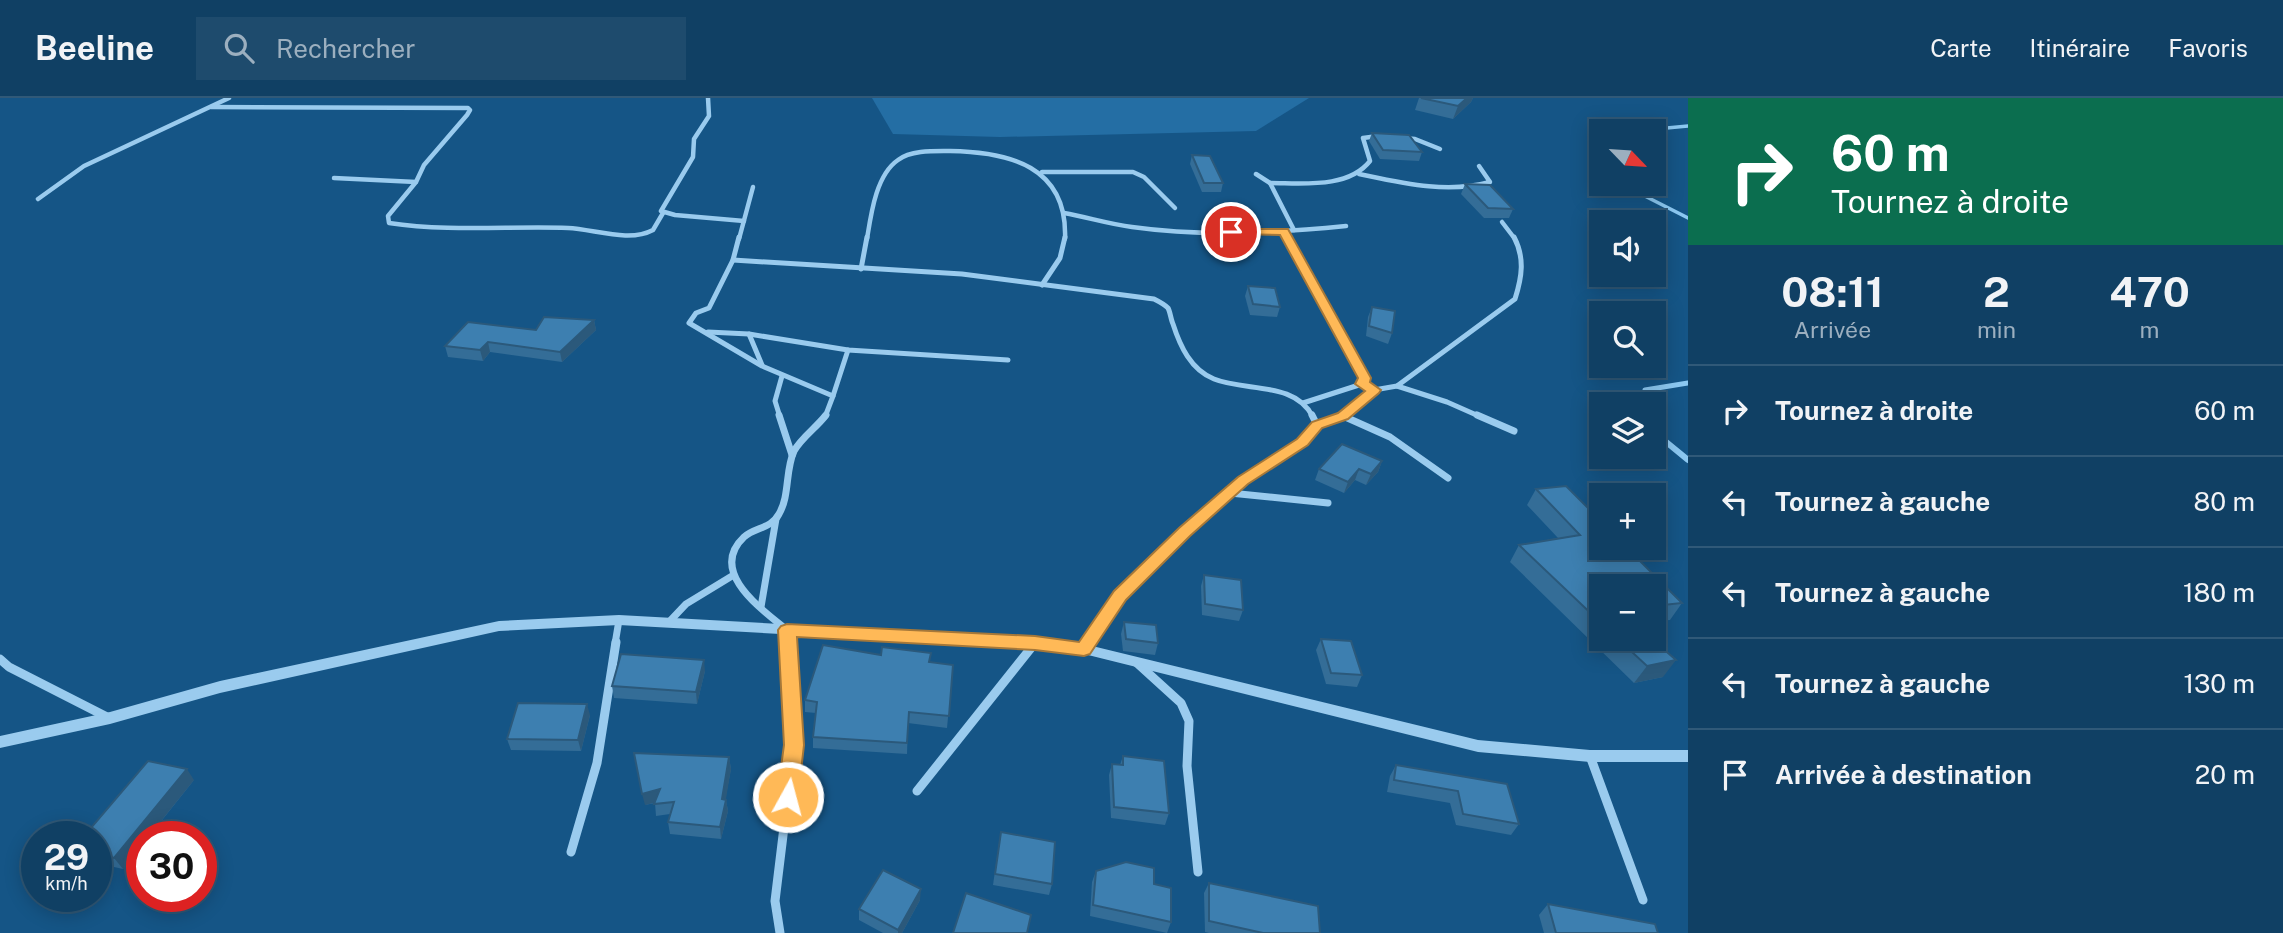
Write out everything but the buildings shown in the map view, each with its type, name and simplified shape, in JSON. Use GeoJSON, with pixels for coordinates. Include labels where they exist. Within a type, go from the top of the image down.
{"type":"FeatureCollection","features":[{"type":"Feature","properties":{"kind":"street"},"geometry":{"type":"LineString","coordinates":[[37,199],[84,166],[229,98]]}},
{"type":"Feature","properties":{"kind":"street"},"geometry":{"type":"LineString","coordinates":[[211,107],[468,108],[470,110],[467,115],[424,165],[416,182],[388,216],[389,223],[491,228],[568,228],[636,234],[649,232],[659,225],[663,213],[661,211],[693,157],[694,139],[709,116],[708,98]]}},
{"type":"Feature","properties":{"kind":"street"},"geometry":{"type":"LineString","coordinates":[[1270,183],[1351,178],[1366,170],[1370,161],[1363,138],[1389,136]]}},
{"type":"Feature","properties":{"kind":"street"},"geometry":{"type":"LineString","coordinates":[[1402,138],[1415,139],[1440,149]]}},
{"type":"Feature","properties":{"kind":"street"},"geometry":{"type":"LineString","coordinates":[[861,269],[874,208],[887,171],[899,159],[939,152],[963,153],[1022,161],[1042,172],[1052,186],[1064,213],[1066,240],[1061,257],[1042,285]]}},
{"type":"Feature","properties":{"kind":"street"},"geometry":{"type":"LineString","coordinates":[[1359,174],[1413,185],[1479,186],[1490,182],[1479,166]]}},
{"type":"Feature","properties":{"kind":"street"},"geometry":{"type":"LineString","coordinates":[[1042,172],[1133,172],[1144,177],[1175,208]]}},
{"type":"Feature","properties":{"kind":"street"},"geometry":{"type":"LineString","coordinates":[[1256,174],[1270,183],[1294,230]]}},
{"type":"Feature","properties":{"kind":"street"},"geometry":{"type":"LineString","coordinates":[[334,178],[416,182]]}},
{"type":"Feature","properties":{"kind":"street"},"geometry":{"type":"LineString","coordinates":[[753,187],[733,260],[709,308],[696,313],[690,323],[762,366],[816,387],[833,397]]}},
{"type":"Feature","properties":{"kind":"street"},"geometry":{"type":"LineString","coordinates":[[663,213],[744,221]]}},
{"type":"Feature","properties":{"kind":"street"},"geometry":{"type":"LineString","coordinates":[[1064,213],[1134,227],[1205,232],[1284,231],[1346,226]]}},
{"type":"Feature","properties":{"kind":"street"},"geometry":{"type":"LineString","coordinates":[[1397,386],[1423,365],[1464,340],[1515,299],[1521,284],[1523,256],[1516,236],[1502,222]]}},
{"type":"Feature","properties":{"kind":"street"},"geometry":{"type":"LineString","coordinates":[[1284,231],[1364,378],[1362,384]]}},
{"type":"Feature","properties":{"kind":"street"},"geometry":{"type":"LineString","coordinates":[[733,260],[961,274],[1162,302],[1168,308],[1172,328],[1198,370],[1216,381],[1292,395],[1314,413],[1317,425]]}},
{"type":"Feature","properties":{"kind":"street"},"geometry":{"type":"LineString","coordinates":[[704,332],[749,334],[848,350],[1008,360]]}},
{"type":"Feature","properties":{"kind":"street"},"geometry":{"type":"LineString","coordinates":[[749,334],[762,366]]}},
{"type":"Feature","properties":{"kind":"street"},"geometry":{"type":"LineString","coordinates":[[761,607],[776,519],[786,495],[792,455],[799,443],[825,419],[848,350]]}},
{"type":"Feature","properties":{"kind":"street"},"geometry":{"type":"LineString","coordinates":[[782,376],[775,401],[792,455]]}},
{"type":"Feature","properties":{"kind":"street"},"geometry":{"type":"LineString","coordinates":[[1303,403],[1362,384],[1374,390]]}},
{"type":"Feature","properties":{"kind":"street"},"geometry":{"type":"LineString","coordinates":[[1084,649],[1120,596],[1184,532],[1230,493],[1302,442],[1317,425],[1343,416],[1374,390],[1397,386],[1438,398],[1514,430]]}},
{"type":"Feature","properties":{"kind":"street"},"geometry":{"type":"LineString","coordinates":[[1343,416],[1390,437],[1448,478]]}},
{"type":"Feature","properties":{"kind":"street"},"geometry":{"type":"LineString","coordinates":[[1230,493],[1328,503]]}},
{"type":"Feature","properties":{"kind":"street"},"geometry":{"type":"LineString","coordinates":[[776,519],[744,538],[732,558],[732,576],[738,588],[787,630],[794,745],[775,901],[779,933]]}},
{"type":"Feature","properties":{"kind":"street"},"geometry":{"type":"LineString","coordinates":[[668,622],[686,604],[732,576]]}},
{"type":"Feature","properties":{"kind":"street"},"geometry":{"type":"LineString","coordinates":[[571,852],[597,763],[619,620]]}},
{"type":"Feature","properties":{"kind":"street"},"geometry":{"type":"LineString","coordinates":[[0,743],[110,718],[220,687],[499,626],[619,620],[1035,643],[1084,649],[1478,746],[1590,756],[1688,756]]}},
{"type":"Feature","properties":{"kind":"street"},"geometry":{"type":"LineString","coordinates":[[917,791],[1035,643]]}},
{"type":"Feature","properties":{"kind":"street"},"geometry":{"type":"LineString","coordinates":[[0,659],[9,667],[110,718]]}},
{"type":"Feature","properties":{"kind":"street"},"geometry":{"type":"LineString","coordinates":[[1137,662],[1181,702],[1189,722],[1187,766],[1198,872]]}},
{"type":"Feature","properties":{"kind":"street"},"geometry":{"type":"LineString","coordinates":[[1590,756],[1643,900]]}},
{"type":"Feature","properties":{"kind":"shaded area"},"geometry":{"type":"Polygon","coordinates":[[[872,98],[1309,98],[1256,131],[1000,137],[893,134],[872,98]]]}},
{"type":"Feature","properties":{"kind":"waterway"},"geometry":{"type":"LineString","coordinates":[[1666,128],[1688,126]]}},
{"type":"Feature","properties":{"kind":"waterway"},"geometry":{"type":"LineString","coordinates":[[1645,196],[1688,218]]}},
{"type":"Feature","properties":{"kind":"waterway"},"geometry":{"type":"LineString","coordinates":[[1645,392],[1688,383]]}},
{"type":"Feature","properties":{"kind":"waterway"},"geometry":{"type":"LineString","coordinates":[[1666,442],[1688,460]]}},
{"type":"Feature","properties":{"kind":"route"},"geometry":{"type":"LineString","coordinates":[[788,797],[794,745],[787,630],[1035,643],[1084,649],[1120,596],[1184,532],[1243,481],[1302,442],[1317,425],[1343,416],[1374,390],[1362,384],[1364,378],[1284,231],[1231,232]]}}]}
